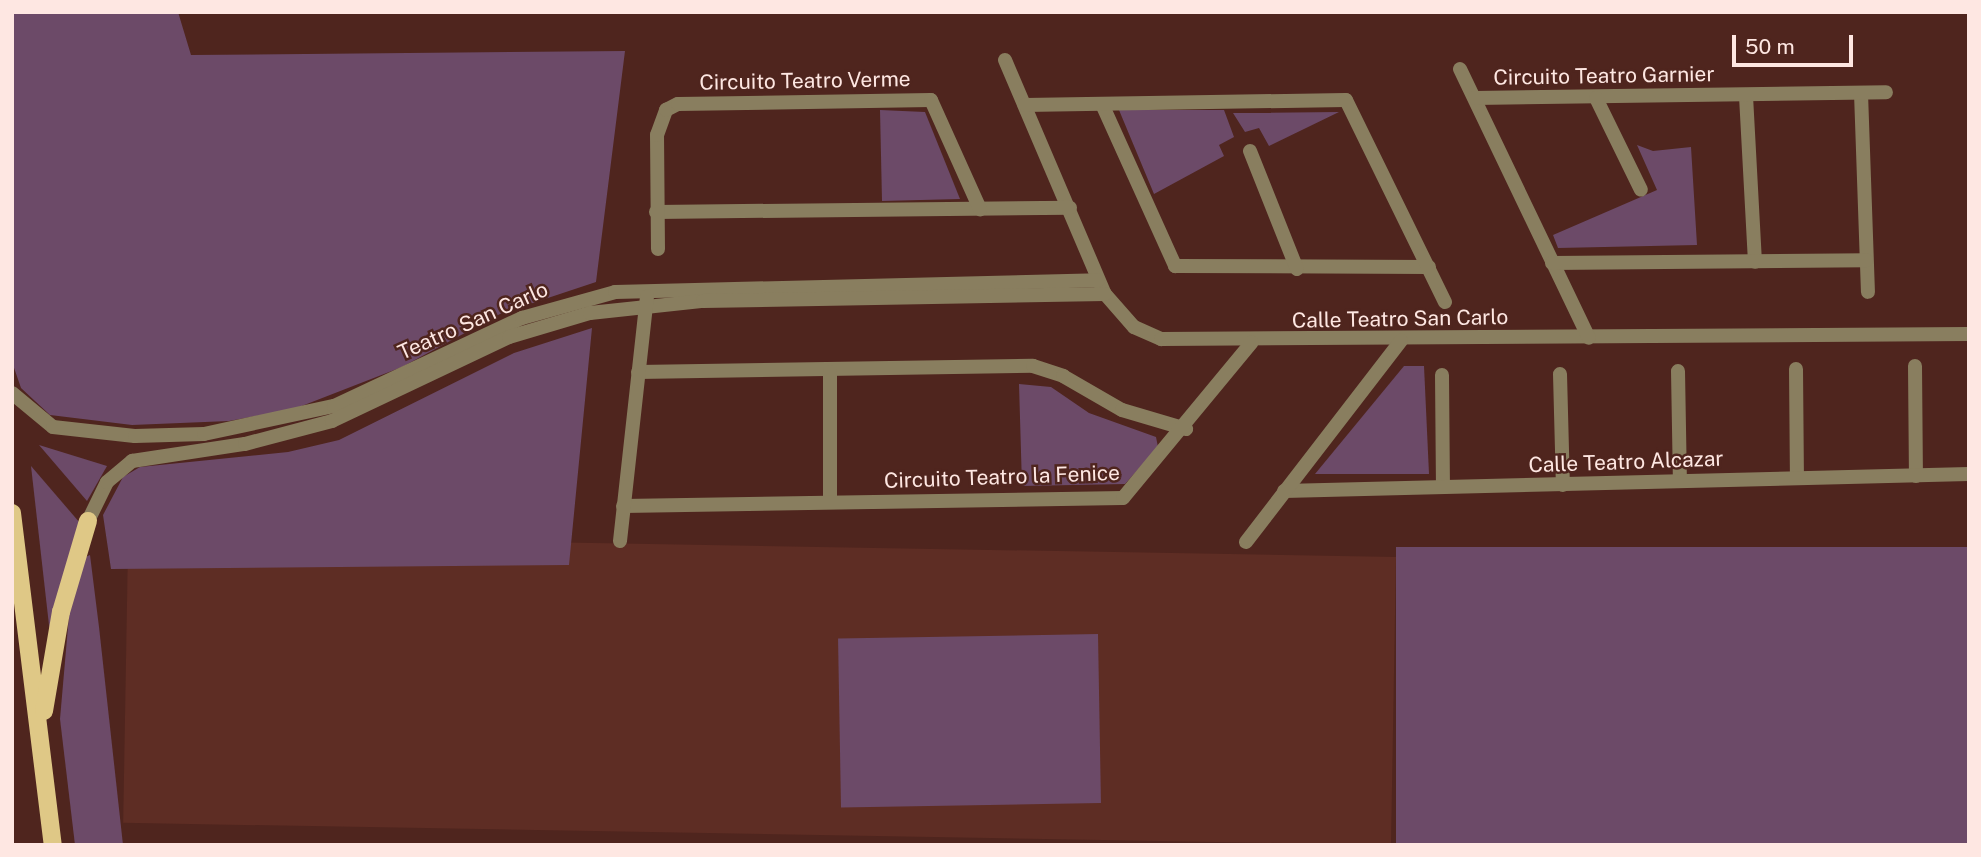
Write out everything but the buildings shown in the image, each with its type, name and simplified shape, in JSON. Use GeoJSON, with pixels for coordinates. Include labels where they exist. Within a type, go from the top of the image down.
{"type":"FeatureCollection","features":[{"type":"Feature","properties":{"kind":"main road"},"geometry":{"type":"LineString","coordinates":[[12,513],[41,729],[53,845]]}},
{"type":"Feature","properties":{"kind":"main road"},"geometry":{"type":"LineString","coordinates":[[41,729],[61,612],[88,520]]}},
{"type":"Feature","properties":{"kind":"street","name":"Calle Teatro San Carlo"},"geometry":{"type":"LineString","coordinates":[[1005,60],[1105,294],[1146,335],[1252,342],[1969,334]]}},
{"type":"Feature","properties":{"kind":"street","name":"Circuito Teatro Garnier"},"geometry":{"type":"LineString","coordinates":[[1460,69],[1588,338]]}},
{"type":"Feature","properties":{"kind":"street","name":"Circuito Teatro Garnier"},"geometry":{"type":"LineString","coordinates":[[1475,98],[1886,92]]}},
{"type":"Feature","properties":{"kind":"street"},"geometry":{"type":"LineString","coordinates":[[1861,93],[1868,292]]}},
{"type":"Feature","properties":{"kind":"street"},"geometry":{"type":"LineString","coordinates":[[1746,96],[1755,262]]}},
{"type":"Feature","properties":{"kind":"street"},"geometry":{"type":"LineString","coordinates":[[1596,98],[1641,190]]}},
{"type":"Feature","properties":{"kind":"street","name":"Circuito Teatro Verme"},"geometry":{"type":"LineString","coordinates":[[658,249],[657,135],[671,105],[928,100],[979,209]]}},
{"type":"Feature","properties":{"kind":"street"},"geometry":{"type":"LineString","coordinates":[[1025,105],[1346,100],[1445,302]]}},
{"type":"Feature","properties":{"kind":"street"},"geometry":{"type":"LineString","coordinates":[[1102,104],[1170,262],[1181,268],[1297,270],[1429,267]]}},
{"type":"Feature","properties":{"kind":"street"},"geometry":{"type":"LineString","coordinates":[[1250,151],[1297,270]]}},
{"type":"Feature","properties":{"kind":"street"},"geometry":{"type":"LineString","coordinates":[[656,212],[1070,208]]}},
{"type":"Feature","properties":{"kind":"street"},"geometry":{"type":"LineString","coordinates":[[1552,262],[1866,260]]}},
{"type":"Feature","properties":{"kind":"street","name":"Teatro San Carlo"},"geometry":{"type":"LineString","coordinates":[[12,393],[36,419],[90,434],[204,434],[250,427],[334,406],[522,318],[648,288],[1098,280]]}},
{"type":"Feature","properties":{"kind":"street"},"geometry":{"type":"LineString","coordinates":[[620,541],[648,288]]}},
{"type":"Feature","properties":{"kind":"street","name":"Teatro San Carlo"},"geometry":{"type":"LineString","coordinates":[[88,520],[107,482],[132,461],[245,444],[332,421],[509,337],[646,304],[1105,294]]}},
{"type":"Feature","properties":{"kind":"street"},"geometry":{"type":"LineString","coordinates":[[1246,542],[1401,341]]}},
{"type":"Feature","properties":{"kind":"street","name":"Circuito Teatro la Fenice"},"geometry":{"type":"LineString","coordinates":[[623,506],[1123,498],[1186,429],[1252,342]]}},
{"type":"Feature","properties":{"kind":"street"},"geometry":{"type":"LineString","coordinates":[[638,372],[830,372],[1033,366],[1063,376],[1122,410],[1186,429]]}},
{"type":"Feature","properties":{"kind":"street"},"geometry":{"type":"LineString","coordinates":[[1915,366],[1916,476]]}},
{"type":"Feature","properties":{"kind":"street"},"geometry":{"type":"LineString","coordinates":[[1796,369],[1797,478]]}},
{"type":"Feature","properties":{"kind":"street"},"geometry":{"type":"LineString","coordinates":[[1678,371],[1680,481]]}},
{"type":"Feature","properties":{"kind":"street"},"geometry":{"type":"LineString","coordinates":[[830,372],[831,502]]}},
{"type":"Feature","properties":{"kind":"street"},"geometry":{"type":"LineString","coordinates":[[1560,374],[1563,485]]}},
{"type":"Feature","properties":{"kind":"street"},"geometry":{"type":"LineString","coordinates":[[1443,375],[1443,487]]}},
{"type":"Feature","properties":{"kind":"street","name":"Calle Teatro Alcazar"},"geometry":{"type":"LineString","coordinates":[[1284,491],[1969,474]]}},
{"type":"Feature","properties":{"kind":"shaded area"},"geometry":{"type":"Polygon","coordinates":[[[12,12],[178,12],[191,55],[625,51],[596,282],[500,314],[402,367],[294,409],[229,421],[132,425],[50,415],[21,388],[12,362],[12,12]]]}},
{"type":"Feature","properties":{"kind":"shaded area"},"geometry":{"type":"Polygon","coordinates":[[[880,110],[925,112],[960,199],[882,201],[880,110]]]}},
{"type":"Feature","properties":{"kind":"shaded area"},"geometry":{"type":"Polygon","coordinates":[[[1119,110],[1224,110],[1234,137],[1219,145],[1224,156],[1154,194],[1119,110]]]}},
{"type":"Feature","properties":{"kind":"shaded area"},"geometry":{"type":"Polygon","coordinates":[[[1339,112],[1269,146],[1259,128],[1245,132],[1233,113],[1339,112]]]}},
{"type":"Feature","properties":{"kind":"shaded area"},"geometry":{"type":"Polygon","coordinates":[[[1637,145],[1653,151],[1691,147],[1697,245],[1558,248],[1553,235],[1657,190],[1637,145]]]}},
{"type":"Feature","properties":{"kind":"shaded area"},"geometry":{"type":"Polygon","coordinates":[[[592,328],[569,565],[111,569],[103,515],[123,477],[140,467],[288,452],[339,440],[514,353],[592,328]]]}},
{"type":"Feature","properties":{"kind":"shaded area"},"geometry":{"type":"Polygon","coordinates":[[[1404,366],[1424,366],[1429,474],[1315,474],[1404,366]]]}},
{"type":"Feature","properties":{"kind":"shaded area"},"geometry":{"type":"Polygon","coordinates":[[[1019,384],[1051,387],[1089,413],[1156,437],[1158,447],[1125,484],[1022,486],[1019,384]]]}},
{"type":"Feature","properties":{"kind":"shaded area"},"geometry":{"type":"Polygon","coordinates":[[[39,445],[107,466],[87,501],[39,445]]]}},
{"type":"Feature","properties":{"kind":"shaded area"},"geometry":{"type":"Polygon","coordinates":[[[31,466],[80,523],[50,634],[31,466]]]}},
{"type":"Feature","properties":{"kind":"shaded area"},"geometry":{"type":"Polygon","coordinates":[[[128,535],[1396,557],[1391,845],[123,823],[128,535]]]}},
{"type":"Feature","properties":{"kind":"shaded area"},"geometry":{"type":"Polygon","coordinates":[[[1396,547],[1969,547],[1969,845],[1396,845],[1396,547]]]}},
{"type":"Feature","properties":{"kind":"shaded area"},"geometry":{"type":"Polygon","coordinates":[[[90,555],[123,845],[75,845],[60,719],[70,604],[83,558],[90,555]]]}},
{"type":"Feature","properties":{"kind":"shaded area"},"geometry":{"type":"Polygon","coordinates":[[[1098,634],[1101,803],[841,808],[838,639],[1098,634]]]}}]}
